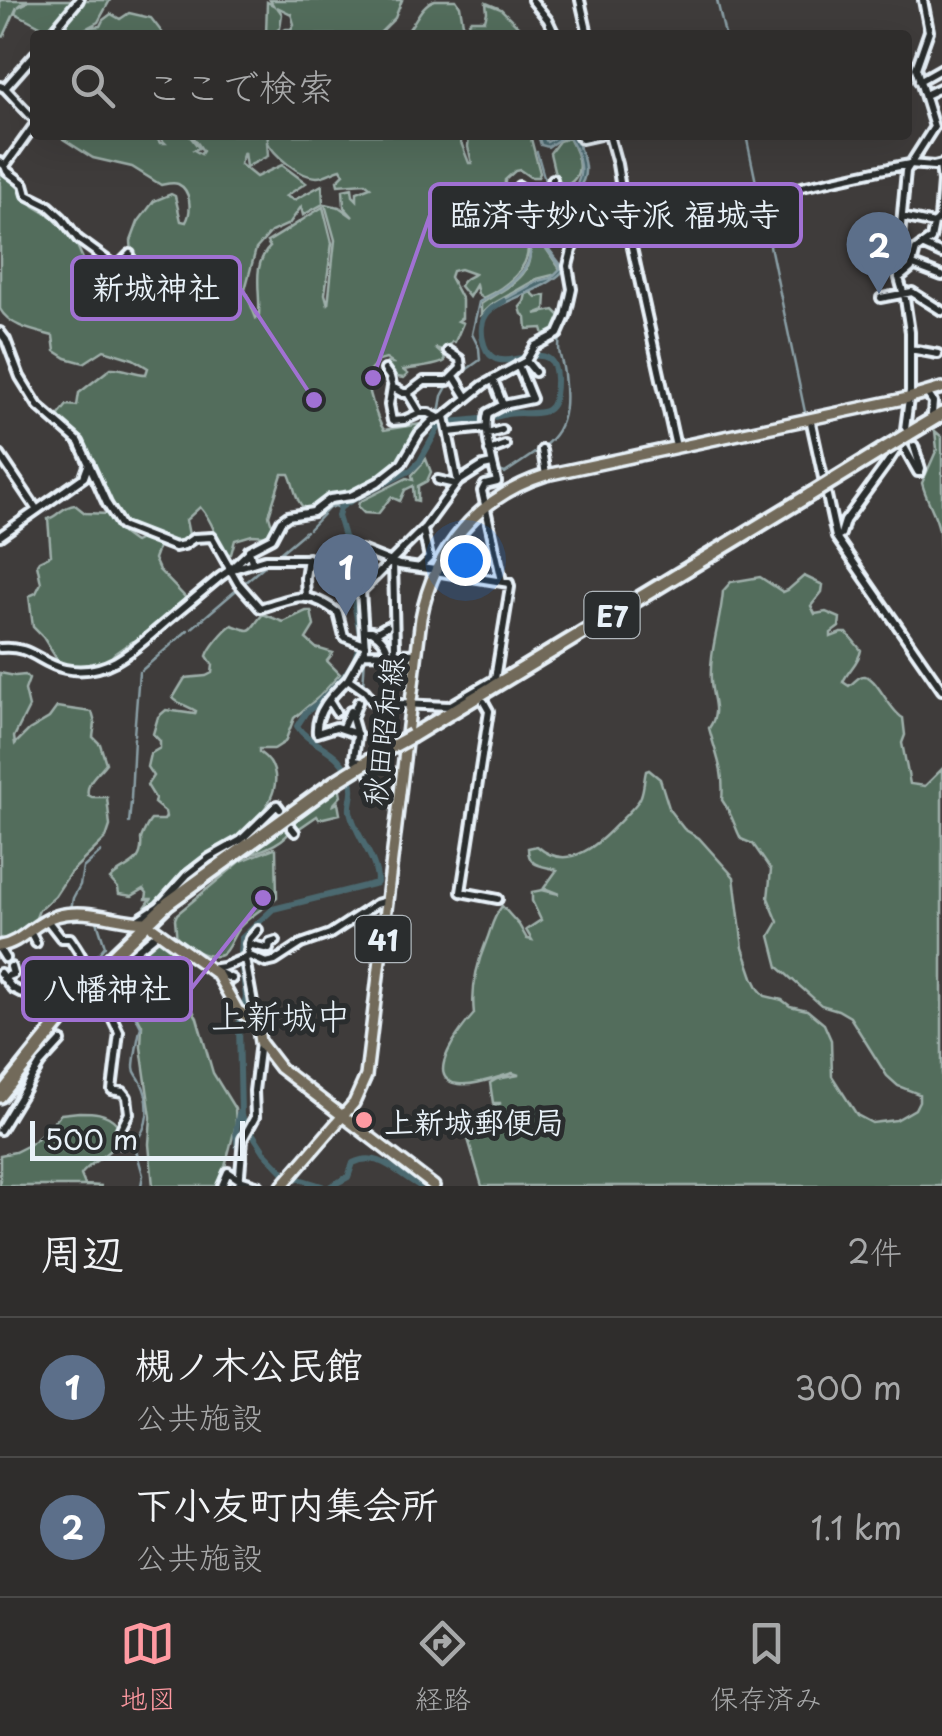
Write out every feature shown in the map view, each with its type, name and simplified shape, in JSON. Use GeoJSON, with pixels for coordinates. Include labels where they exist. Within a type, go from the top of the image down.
{"type":"FeatureCollection","features":[{"type":"Feature","properties":{"kind":"highway","name":"E7"},"geometry":{"type":"LineString","coordinates":[[2,1100],[134,942],[256,838],[358,765],[812,494],[907,442],[936,418]]}},
{"type":"Feature","properties":{"kind":"main road","name":"秋田昭和線"},"geometry":{"type":"LineString","coordinates":[[285,1182],[344,1116],[360,1094],[366,1076],[425,596],[449,546],[471,519],[518,485],[546,475],[942,388]]}},
{"type":"Feature","properties":{"kind":"main road"},"geometry":{"type":"LineString","coordinates":[[2,951],[46,919],[78,912],[147,926],[216,974],[238,1011],[253,1018],[259,1026],[260,1042],[280,1068],[434,1186]]}},
{"type":"Feature","properties":{"kind":"street"},"geometry":{"type":"LineString","coordinates":[[54,30],[79,0]]}},
{"type":"Feature","properties":{"kind":"street"},"geometry":{"type":"LineString","coordinates":[[532,0],[553,30]]}},
{"type":"Feature","properties":{"kind":"street"},"geometry":{"type":"LineString","coordinates":[[580,0],[587,30]]}},
{"type":"Feature","properties":{"kind":"street"},"geometry":{"type":"LineString","coordinates":[[836,537],[907,442],[910,349],[898,258],[906,170],[938,126],[912,68],[929,31],[923,0]]}},
{"type":"Feature","properties":{"kind":"street"},"geometry":{"type":"LineString","coordinates":[[30,59],[3,87],[30,116]]}},
{"type":"Feature","properties":{"kind":"street"},"geometry":{"type":"LineString","coordinates":[[919,80],[942,68]]}},
{"type":"Feature","properties":{"kind":"street"},"geometry":{"type":"LineString","coordinates":[[924,95],[942,86]]}},
{"type":"Feature","properties":{"kind":"street"},"geometry":{"type":"LineString","coordinates":[[30,127],[3,164],[7,171],[24,184],[27,194],[49,206],[86,246],[115,266],[130,254]]}},
{"type":"Feature","properties":{"kind":"street"},"geometry":{"type":"LineString","coordinates":[[610,140],[676,446]]}},
{"type":"Feature","properties":{"kind":"street"},"geometry":{"type":"LineString","coordinates":[[538,206],[568,199],[585,228],[594,231],[910,164],[941,165],[938,223],[902,217]]}},
{"type":"Feature","properties":{"kind":"street"},"geometry":{"type":"LineString","coordinates":[[538,206],[553,179]]}},
{"type":"Feature","properties":{"kind":"street"},"geometry":{"type":"LineString","coordinates":[[0,646],[18,647],[68,670],[106,666],[127,656],[249,550],[272,538],[288,516],[313,512],[330,499],[351,496],[378,482],[402,462],[419,434],[444,421],[492,378],[526,359],[540,343],[560,332],[572,289],[569,260],[603,198],[620,185]]}},
{"type":"Feature","properties":{"kind":"street"},"geometry":{"type":"LineString","coordinates":[[519,186],[538,206]]}},
{"type":"Feature","properties":{"kind":"street"},"geometry":{"type":"LineString","coordinates":[[899,278],[913,265],[915,252],[931,239],[934,224]]}},
{"type":"Feature","properties":{"kind":"street"},"geometry":{"type":"LineString","coordinates":[[922,245],[942,254]]}},
{"type":"Feature","properties":{"kind":"street"},"geometry":{"type":"LineString","coordinates":[[913,265],[942,276]]}},
{"type":"Feature","properties":{"kind":"street"},"geometry":{"type":"LineString","coordinates":[[880,298],[912,292],[942,311]]}},
{"type":"Feature","properties":{"kind":"street"},"geometry":{"type":"LineString","coordinates":[[0,332],[38,406],[74,438],[121,526],[176,547],[194,538],[212,536],[238,583],[260,608],[279,606],[293,596],[322,602],[338,614],[344,636]]}},
{"type":"Feature","properties":{"kind":"street"},"geometry":{"type":"LineString","coordinates":[[910,349],[938,354]]}},
{"type":"Feature","properties":{"kind":"street"},"geometry":{"type":"LineString","coordinates":[[393,388],[403,394],[424,381],[455,378],[461,368],[460,358],[448,351]]}},
{"type":"Feature","properties":{"kind":"street"},"geometry":{"type":"LineString","coordinates":[[526,359],[535,372]]}},
{"type":"Feature","properties":{"kind":"street"},"geometry":{"type":"LineString","coordinates":[[502,582],[485,506],[484,486],[496,482],[489,450],[488,412],[532,398],[526,359]]}},
{"type":"Feature","properties":{"kind":"street"},"geometry":{"type":"LineString","coordinates":[[385,370],[393,388],[389,405],[392,421],[425,412],[444,421],[502,430]]}},
{"type":"Feature","properties":{"kind":"street"},"geometry":{"type":"LineString","coordinates":[[455,378],[468,397]]}},
{"type":"Feature","properties":{"kind":"street"},"geometry":{"type":"LineString","coordinates":[[492,378],[503,405]]}},
{"type":"Feature","properties":{"kind":"street"},"geometry":{"type":"LineString","coordinates":[[408,393],[420,413]]}},
{"type":"Feature","properties":{"kind":"street"},"geometry":{"type":"LineString","coordinates":[[927,393],[936,418]]}},
{"type":"Feature","properties":{"kind":"street"},"geometry":{"type":"LineString","coordinates":[[936,418],[942,403]]}},
{"type":"Feature","properties":{"kind":"street"},"geometry":{"type":"LineString","coordinates":[[810,418],[836,537],[942,690]]}},
{"type":"Feature","properties":{"kind":"street"},"geometry":{"type":"LineString","coordinates":[[444,421],[457,483]]}},
{"type":"Feature","properties":{"kind":"street"},"geometry":{"type":"LineString","coordinates":[[489,450],[505,445]]}},
{"type":"Feature","properties":{"kind":"street"},"geometry":{"type":"LineString","coordinates":[[542,450],[546,475]]}},
{"type":"Feature","properties":{"kind":"street"},"geometry":{"type":"LineString","coordinates":[[0,455],[36,510]]}},
{"type":"Feature","properties":{"kind":"street"},"geometry":{"type":"LineString","coordinates":[[0,536],[84,478],[89,462]]}},
{"type":"Feature","properties":{"kind":"street"},"geometry":{"type":"LineString","coordinates":[[357,734],[336,727],[317,733],[316,726],[320,712],[348,679],[362,646],[360,591],[423,529],[457,483],[492,464]]}},
{"type":"Feature","properties":{"kind":"street"},"geometry":{"type":"LineString","coordinates":[[438,480],[457,483]]}},
{"type":"Feature","properties":{"kind":"street"},"geometry":{"type":"LineString","coordinates":[[420,568],[429,558],[423,529]]}},
{"type":"Feature","properties":{"kind":"street"},"geometry":{"type":"LineString","coordinates":[[230,570],[276,558],[325,559],[356,550],[391,562],[509,582],[496,679],[477,691],[449,706],[374,703],[348,679]]}},
{"type":"Feature","properties":{"kind":"street"},"geometry":{"type":"LineString","coordinates":[[249,552],[252,562]]}},
{"type":"Feature","properties":{"kind":"street"},"geometry":{"type":"LineString","coordinates":[[306,598],[308,558]]}},
{"type":"Feature","properties":{"kind":"street"},"geometry":{"type":"LineString","coordinates":[[385,704],[391,653],[391,562]]}},
{"type":"Feature","properties":{"kind":"street"},"geometry":{"type":"LineString","coordinates":[[375,633],[387,626]]}},
{"type":"Feature","properties":{"kind":"street"},"geometry":{"type":"LineString","coordinates":[[364,631],[375,633],[391,653]]}},
{"type":"Feature","properties":{"kind":"street"},"geometry":{"type":"LineString","coordinates":[[334,637],[344,636],[362,646],[391,653],[417,654]]}},
{"type":"Feature","properties":{"kind":"street"},"geometry":{"type":"LineString","coordinates":[[358,765],[354,759],[357,734],[352,718],[365,691]]}},
{"type":"Feature","properties":{"kind":"street"},"geometry":{"type":"LineString","coordinates":[[329,701],[336,712]]}},
{"type":"Feature","properties":{"kind":"street"},"geometry":{"type":"LineString","coordinates":[[342,729],[352,704],[358,702]]}},
{"type":"Feature","properties":{"kind":"street"},"geometry":{"type":"LineString","coordinates":[[484,702],[489,711],[461,892],[498,899]]}},
{"type":"Feature","properties":{"kind":"street"},"geometry":{"type":"LineString","coordinates":[[122,1144],[121,1129],[129,1113],[127,1097],[112,1090],[119,1032],[111,1015],[95,999],[118,977],[159,906],[187,876],[209,858],[242,840],[277,805],[280,809]]}},
{"type":"Feature","properties":{"kind":"street"},"geometry":{"type":"LineString","coordinates":[[210,968],[254,956],[266,963],[276,962],[301,944],[330,934],[387,901]]}},
{"type":"Feature","properties":{"kind":"street"},"geometry":{"type":"LineString","coordinates":[[46,919],[60,938],[70,938],[86,964],[85,976]]}},
{"type":"Feature","properties":{"kind":"street"},"geometry":{"type":"LineString","coordinates":[[29,930],[36,943]]}},
{"type":"Feature","properties":{"kind":"street"},"geometry":{"type":"LineString","coordinates":[[253,1018],[243,959],[258,930]]}},
{"type":"Feature","properties":{"kind":"street"},"geometry":{"type":"LineString","coordinates":[[248,944],[269,949],[270,943],[276,941]]}},
{"type":"Feature","properties":{"kind":"street"},"geometry":{"type":"LineString","coordinates":[[132,954],[126,976],[128,984],[133,990],[144,990]]}},
{"type":"Feature","properties":{"kind":"street"},"geometry":{"type":"LineString","coordinates":[[210,968],[232,979]]}},
{"type":"Feature","properties":{"kind":"street"},"geometry":{"type":"LineString","coordinates":[[5,973],[14,989],[24,994],[36,990],[37,994]]}},
{"type":"Feature","properties":{"kind":"street"},"geometry":{"type":"LineString","coordinates":[[0,1130],[40,1064],[61,1040]]}},
{"type":"Feature","properties":{"kind":"street"},"geometry":{"type":"LineString","coordinates":[[236,1179],[244,1137],[255,1117],[260,1042]]}},
{"type":"Feature","properties":{"kind":"street"},"geometry":{"type":"LineString","coordinates":[[222,1186],[228,1172],[236,1179],[259,1186]]}},
{"type":"Feature","properties":{"kind":"green space"},"geometry":{"type":"Polygon","coordinates":[[[0,0],[26,0],[18,7],[28,0],[76,0],[51,30],[15,13],[17,7],[0,38],[0,0]]]}},
{"type":"Feature","properties":{"kind":"green space"},"geometry":{"type":"Polygon","coordinates":[[[83,0],[110,0],[98,22],[83,30],[58,30],[83,0]]]}},
{"type":"Feature","properties":{"kind":"green space"},"geometry":{"type":"Polygon","coordinates":[[[270,0],[402,0],[395,18],[383,30],[284,30],[294,24],[291,14],[277,7],[282,14],[280,28],[266,30],[267,2],[273,5],[270,0]]]}},
{"type":"Feature","properties":{"kind":"green space"},"geometry":{"type":"Polygon","coordinates":[[[435,0],[456,0],[464,30],[408,30],[425,6],[435,0]]]}},
{"type":"Feature","properties":{"kind":"green space"},"geometry":{"type":"Polygon","coordinates":[[[486,3],[501,9],[522,30],[471,30],[469,22],[485,20],[486,3]]]}},
{"type":"Feature","properties":{"kind":"green space"},"geometry":{"type":"Polygon","coordinates":[[[129,13],[151,18],[160,30],[88,30],[100,26],[111,14],[120,19],[129,13]]]}},
{"type":"Feature","properties":{"kind":"green space"},"geometry":{"type":"Polygon","coordinates":[[[65,140],[193,140],[199,148],[194,150],[201,154],[203,151],[195,140],[460,140],[472,163],[469,140],[531,140],[540,173],[530,177],[515,171],[505,180],[509,223],[527,242],[521,269],[508,283],[483,298],[476,285],[469,297],[460,286],[474,274],[460,269],[452,271],[450,277],[462,300],[462,318],[458,321],[463,323],[455,342],[446,351],[435,348],[445,361],[403,370],[408,374],[404,378],[386,370],[387,363],[392,363],[386,359],[367,374],[384,430],[427,423],[402,456],[399,472],[349,498],[320,502],[309,511],[298,500],[289,474],[282,474],[269,515],[275,527],[271,536],[252,535],[235,540],[231,554],[227,554],[200,507],[186,520],[189,535],[178,545],[164,537],[128,528],[117,517],[86,445],[60,420],[59,415],[67,405],[77,406],[79,393],[111,368],[146,374],[148,368],[104,350],[84,363],[66,358],[55,351],[53,336],[16,324],[0,309],[0,167],[34,206],[52,217],[75,241],[107,305],[118,308],[125,299],[130,275],[140,277],[131,241],[138,222],[154,201],[175,196],[181,221],[186,222],[188,196],[178,184],[161,185],[132,167],[93,158],[65,140]],[[267,141],[268,156],[246,167],[244,152],[240,164],[256,177],[282,165],[306,183],[286,196],[294,200],[322,185],[323,204],[303,215],[301,207],[289,224],[271,232],[256,249],[245,290],[256,318],[259,270],[270,247],[267,242],[323,207],[332,243],[325,294],[328,305],[335,240],[325,204],[339,207],[353,217],[344,207],[343,190],[352,188],[357,200],[357,192],[370,187],[365,183],[338,185],[344,174],[341,169],[320,177],[310,176],[281,158],[267,141]]]}},
{"type":"Feature","properties":{"kind":"green space"},"geometry":{"type":"Polygon","coordinates":[[[570,140],[579,165],[575,178],[563,187],[550,153],[559,141],[570,140]]]}},
{"type":"Feature","properties":{"kind":"green space"},"geometry":{"type":"Polygon","coordinates":[[[530,225],[560,269],[557,274],[537,279],[493,304],[481,315],[481,304],[514,283],[527,268],[530,225]]]}},
{"type":"Feature","properties":{"kind":"green space"},"geometry":{"type":"Polygon","coordinates":[[[531,292],[536,297],[546,295],[545,310],[535,314],[554,310],[559,315],[566,310],[558,332],[545,338],[542,328],[527,329],[520,307],[531,292]]]}},
{"type":"Feature","properties":{"kind":"green space"},"geometry":{"type":"Polygon","coordinates":[[[935,431],[942,437],[942,571],[939,530],[922,483],[937,449],[935,431]]]}},
{"type":"Feature","properties":{"kind":"green space"},"geometry":{"type":"Polygon","coordinates":[[[426,459],[431,472],[427,481],[418,486],[418,501],[414,500],[413,486],[405,490],[400,501],[391,497],[378,514],[364,513],[358,507],[359,502],[407,478],[413,480],[412,475],[426,459]]]}},
{"type":"Feature","properties":{"kind":"green space"},"geometry":{"type":"Polygon","coordinates":[[[75,505],[85,513],[109,514],[134,542],[140,539],[159,545],[154,559],[159,570],[185,597],[184,602],[106,664],[84,667],[58,661],[33,627],[29,596],[36,593],[41,583],[37,564],[51,555],[48,519],[75,505]]]}},
{"type":"Feature","properties":{"kind":"green space"},"geometry":{"type":"Polygon","coordinates":[[[804,576],[823,585],[811,606],[815,614],[826,612],[840,618],[831,637],[847,633],[861,650],[843,682],[849,686],[868,677],[903,718],[902,743],[910,784],[925,786],[942,769],[942,1186],[482,1186],[466,1132],[472,1116],[501,1103],[493,1103],[490,1083],[519,1075],[458,1084],[443,1073],[448,1052],[474,1014],[475,977],[494,919],[502,906],[527,939],[532,940],[526,930],[541,920],[532,892],[559,894],[544,888],[557,870],[533,862],[528,848],[537,846],[562,857],[586,851],[637,804],[649,770],[660,779],[670,811],[684,829],[699,838],[734,877],[743,948],[759,989],[765,996],[807,1010],[824,1024],[831,1040],[832,1076],[857,1115],[872,1123],[896,1120],[915,1109],[919,1094],[898,1086],[887,1076],[850,1017],[821,1005],[778,967],[770,936],[778,922],[768,898],[771,870],[753,844],[741,839],[722,800],[721,772],[709,728],[715,711],[713,647],[723,591],[731,582],[760,577],[783,592],[804,576]]]}},
{"type":"Feature","properties":{"kind":"green space"},"geometry":{"type":"Polygon","coordinates":[[[311,611],[314,626],[306,639],[316,648],[333,653],[327,661],[340,674],[294,718],[285,742],[274,749],[259,749],[274,770],[273,792],[260,815],[214,860],[149,906],[151,899],[146,899],[144,889],[132,896],[119,894],[110,879],[136,860],[151,820],[166,817],[154,803],[147,785],[153,776],[147,767],[150,754],[160,748],[160,741],[153,734],[158,717],[166,710],[195,714],[196,711],[173,698],[185,678],[212,673],[208,653],[232,625],[248,630],[263,614],[283,622],[311,611]]]}},
{"type":"Feature","properties":{"kind":"green space"},"geometry":{"type":"Polygon","coordinates":[[[0,673],[25,675],[29,679],[25,690],[29,707],[14,737],[15,744],[57,707],[92,712],[93,737],[100,744],[106,763],[91,781],[88,795],[107,797],[110,826],[106,838],[70,873],[55,896],[39,910],[34,923],[11,941],[0,943],[0,673]]]}},
{"type":"Feature","properties":{"kind":"green space"},"geometry":{"type":"Polygon","coordinates":[[[336,788],[341,796],[332,806],[338,803],[340,814],[319,819],[317,816],[298,829],[293,827],[276,844],[235,860],[336,788]]]}},
{"type":"Feature","properties":{"kind":"green space"},"geometry":{"type":"Polygon","coordinates":[[[274,848],[277,897],[243,923],[224,953],[205,954],[177,941],[177,914],[241,861],[274,848]]]}},
{"type":"Feature","properties":{"kind":"green space"},"geometry":{"type":"Polygon","coordinates":[[[159,936],[184,957],[175,966],[178,983],[197,1018],[213,1073],[235,1109],[236,1124],[220,1186],[153,1186],[142,1025],[119,982],[125,978],[135,988],[141,987],[150,960],[147,949],[159,936]]]}},
{"type":"Feature","properties":{"kind":"green space"},"geometry":{"type":"Polygon","coordinates":[[[79,1112],[108,1117],[120,1131],[116,1145],[81,1175],[85,1185],[102,1186],[0,1186],[0,1155],[27,1146],[61,1114],[79,1112]]]}},
{"type":"Feature","properties":{"kind":"water"},"geometry":{"type":"Polygon","coordinates":[[[540,140],[558,140],[548,147],[540,140]]]}},
{"type":"Feature","properties":{"kind":"water"},"geometry":{"type":"Polygon","coordinates":[[[571,140],[575,140],[583,158],[585,174],[581,185],[542,212],[538,222],[544,241],[564,270],[543,285],[501,305],[500,302],[538,281],[551,278],[561,268],[531,223],[546,203],[579,180],[576,150],[571,140]]]}},
{"type":"Feature","properties":{"kind":"waterway"},"geometry":{"type":"LineString","coordinates":[[717,0],[724,30]]}},
{"type":"Feature","properties":{"kind":"waterway"},"geometry":{"type":"LineString","coordinates":[[747,140],[758,192]]}},
{"type":"Feature","properties":{"kind":"waterway"},"geometry":{"type":"LineString","coordinates":[[537,152],[546,184]]}},
{"type":"Feature","properties":{"kind":"waterway"},"geometry":{"type":"LineString","coordinates":[[760,198],[805,412]]}},
{"type":"Feature","properties":{"kind":"waterway"},"geometry":{"type":"LineString","coordinates":[[459,375],[480,360],[472,334],[479,302],[510,284],[527,263],[530,247],[524,225],[536,204]]}},
{"type":"Feature","properties":{"kind":"waterway"},"geometry":{"type":"LineString","coordinates":[[322,1186],[286,1175],[265,1153],[241,1116],[239,1025],[246,997],[241,939],[273,909],[377,883],[374,865],[350,811],[352,791],[348,773],[334,755],[297,726],[306,712],[344,676],[361,640],[352,564],[338,516],[347,503],[411,470],[441,423],[537,413],[552,406],[556,375],[552,363],[536,356],[494,358],[484,344],[484,320],[490,310],[504,301]]}},
{"type":"Feature","properties":{"kind":"waterway"},"geometry":{"type":"LineString","coordinates":[[499,471],[505,473],[535,453],[561,425],[565,395],[560,336]]}},
{"type":"Feature","properties":{"kind":"waterway"},"geometry":{"type":"LineString","coordinates":[[439,413],[449,383]]}},
{"type":"Feature","properties":{"kind":"waterway"},"geometry":{"type":"LineString","coordinates":[[808,426],[821,484]]}},
{"type":"Feature","properties":{"kind":"waterway"},"geometry":{"type":"LineString","coordinates":[[309,529],[329,508],[340,508]]}},
{"type":"Feature","properties":{"kind":"waterway"},"geometry":{"type":"LineString","coordinates":[[280,553],[306,531]]}},
{"type":"Feature","properties":{"kind":"waterway"},"geometry":{"type":"LineString","coordinates":[[243,584],[269,562]]}},
{"type":"Feature","properties":{"kind":"waterway"},"geometry":{"type":"LineString","coordinates":[[192,628],[240,587]]}},
{"type":"Feature","properties":{"kind":"waterway"},"geometry":{"type":"LineString","coordinates":[[142,670],[188,630]]}},
{"type":"Feature","properties":{"kind":"waterway"},"geometry":{"type":"LineString","coordinates":[[363,687],[365,657]]}},
{"type":"Feature","properties":{"kind":"waterway"},"geometry":{"type":"LineString","coordinates":[[134,735],[139,672]]}},
{"type":"Feature","properties":{"kind":"waterway"},"geometry":{"type":"LineString","coordinates":[[131,799],[134,738]]}},
{"type":"Feature","properties":{"kind":"waterway"},"geometry":{"type":"LineString","coordinates":[[129,823],[131,802]]}},
{"type":"Feature","properties":{"kind":"waterway"},"geometry":{"type":"LineString","coordinates":[[71,909],[83,868],[101,852]]}},
{"type":"Feature","properties":{"kind":"waterway"},"geometry":{"type":"LineString","coordinates":[[88,967],[105,946],[96,918]]}},
{"type":"Feature","properties":{"kind":"waterway"},"geometry":{"type":"LineString","coordinates":[[107,994],[114,987],[127,999],[141,1027],[134,1067],[147,1106],[146,1122],[134,1143],[143,1175],[141,1186]]}},
{"type":"Feature","properties":{"kind":"waterway"},"geometry":{"type":"LineString","coordinates":[[227,1186],[239,1161],[239,1114]]}},
{"type":"Feature","properties":{"kind":"waterway"},"geometry":{"type":"LineString","coordinates":[[331,1186],[348,1177],[353,1163],[372,1159],[420,1186]]}},
{"type":"Feature","properties":{"kind":"place","name":"下小友町内集会所"},"geometry":{"type":"Point","coordinates":[879,294]}},
{"type":"Feature","properties":{"kind":"place","name":"臨済寺妙心寺派 福城寺"},"geometry":{"type":"Point","coordinates":[373,378]}},
{"type":"Feature","properties":{"kind":"place","name":"新城神社"},"geometry":{"type":"Point","coordinates":[314,400]}},
{"type":"Feature","properties":{"kind":"place","name":"槻ノ木公民館"},"geometry":{"type":"Point","coordinates":[346,616]}},
{"type":"Feature","properties":{"kind":"place","name":"八幡神社"},"geometry":{"type":"Point","coordinates":[263,898]}},
{"type":"Feature","properties":{"kind":"place","name":"上新城郵便局"},"geometry":{"type":"Point","coordinates":[364,1120]}},
{"type":"Feature","properties":{"kind":"district","name":"上新城中"},"geometry":{"type":"Point","coordinates":[281,1014]}}]}
